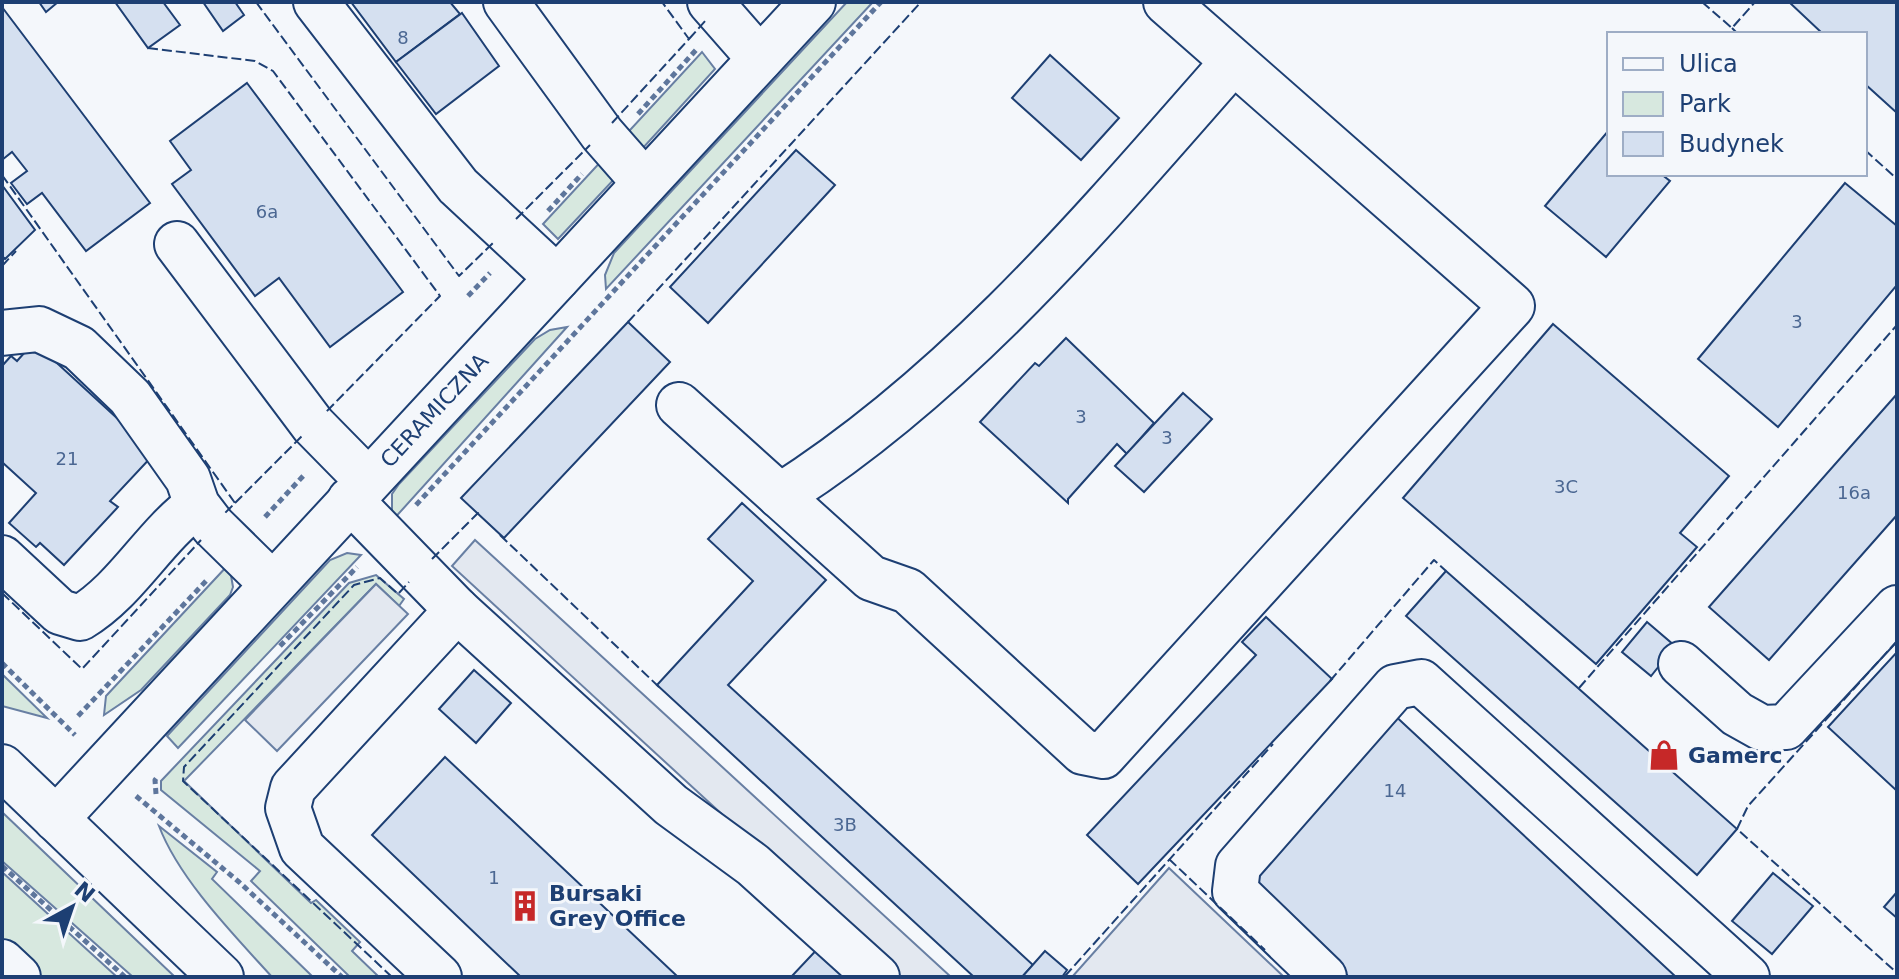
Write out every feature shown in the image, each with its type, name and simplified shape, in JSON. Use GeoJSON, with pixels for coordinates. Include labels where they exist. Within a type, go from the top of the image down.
{"type":"FeatureCollection","features":[{"type":"Feature","properties":{"kind":"street"},"geometry":{"type":"LineString","coordinates":[[316,2],[458,186],[557,278]]}},
{"type":"Feature","properties":{"kind":"street"},"geometry":{"type":"LineString","coordinates":[[506,2],[602,134],[645,183]]}},
{"type":"Feature","properties":{"kind":"street"},"geometry":{"type":"LineString","coordinates":[[710,2],[760,59]]}},
{"type":"Feature","properties":{"kind":"street","name":"CERAMICZNA"},"geometry":{"type":"LineString","coordinates":[[56,819],[813,2]]}},
{"type":"Feature","properties":{"kind":"street"},"geometry":{"type":"LineString","coordinates":[[679,405],[871,578],[908,591],[1083,752],[1103,756],[1512,306],[1166,2]]}},
{"type":"Feature","properties":{"kind":"street"},"geometry":{"type":"LineString","coordinates":[[780,496],[840,458],[1064,255],[1233,62]]}},
{"type":"Feature","properties":{"kind":"street"},"geometry":{"type":"LineString","coordinates":[[177,244],[313,425],[359,491],[386,538],[457,610],[671,805],[753,865],[877,977]]}},
{"type":"Feature","properties":{"kind":"street"},"geometry":{"type":"LineString","coordinates":[[2,333],[39,329],[79,348],[130,397],[188,479],[197,505],[213,526],[272,584]]}},
{"type":"Feature","properties":{"kind":"street"},"geometry":{"type":"LineString","coordinates":[[2,558],[60,612],[80,618],[100,606],[179,518],[197,505]]}},
{"type":"Feature","properties":{"kind":"street"},"geometry":{"type":"LineString","coordinates":[[1681,664],[1737,714],[1762,728],[1786,727],[1897,608]]}},
{"type":"Feature","properties":{"kind":"street"},"geometry":{"type":"LineString","coordinates":[[439,977],[302,848],[288,808],[293,788],[457,610]]}},
{"type":"Feature","properties":{"kind":"street"},"geometry":{"type":"LineString","coordinates":[[1324,977],[1235,891],[1238,866],[1395,687],[1421,682],[1747,977]]}},
{"type":"Feature","properties":{"kind":"street"},"geometry":{"type":"LineString","coordinates":[[2,767],[221,977]]}},
{"type":"Feature","properties":{"kind":"street"},"geometry":{"type":"LineString","coordinates":[[2,962],[18,977]]}},
{"type":"Feature","properties":{"kind":"path"},"geometry":{"type":"LineString","coordinates":[[271,655],[386,538],[881,2]]}},
{"type":"Feature","properties":{"kind":"path"},"geometry":{"type":"LineString","coordinates":[[2,663],[155,815],[239,882],[342,977]]}},
{"type":"Feature","properties":{"kind":"path"},"geometry":{"type":"LineString","coordinates":[[156,794],[155,780],[163,771]]}},
{"type":"Feature","properties":{"kind":"path"},"geometry":{"type":"LineString","coordinates":[[2,866],[125,977]]}},
{"type":"Feature","properties":{"kind":"green space"},"geometry":{"type":"Polygon","coordinates":[[[847,2],[873,2],[606,289],[605,275],[614,253],[847,2]]]}},
{"type":"Feature","properties":{"kind":"green space"},"geometry":{"type":"Polygon","coordinates":[[[702,52],[715,69],[632,160],[618,143],[702,52]]]}},
{"type":"Feature","properties":{"kind":"green space"},"geometry":{"type":"Polygon","coordinates":[[[605,157],[619,174],[558,239],[543,224],[605,157]]]}},
{"type":"Feature","properties":{"kind":"green space"},"geometry":{"type":"Polygon","coordinates":[[[567,327],[392,521],[392,494],[399,484],[535,339],[550,330],[567,327]]]}},
{"type":"Feature","properties":{"kind":"green space"},"geometry":{"type":"Polygon","coordinates":[[[347,553],[361,555],[178,748],[167,736],[330,560],[347,553]]]}},
{"type":"Feature","properties":{"kind":"green space"},"geometry":{"type":"Polygon","coordinates":[[[229,564],[233,587],[230,595],[141,690],[104,715],[106,696],[229,564]]]}},
{"type":"Feature","properties":{"kind":"green space"},"geometry":{"type":"Polygon","coordinates":[[[376,575],[404,599],[399,606],[376,584],[184,781],[311,903],[316,900],[360,942],[352,951],[379,977],[350,977],[251,881],[260,871],[161,790],[161,781],[349,583],[376,575]]]}},
{"type":"Feature","properties":{"kind":"green space"},"geometry":{"type":"Polygon","coordinates":[[[2,674],[47,718],[2,706],[2,674]]]}},
{"type":"Feature","properties":{"kind":"green space"},"geometry":{"type":"Polygon","coordinates":[[[2,812],[175,977],[133,977],[2,861],[2,812]]]}},
{"type":"Feature","properties":{"kind":"green space"},"geometry":{"type":"Polygon","coordinates":[[[159,826],[217,872],[212,879],[313,977],[272,977],[194,886],[159,826]]]}},
{"type":"Feature","properties":{"kind":"green space"},"geometry":{"type":"Polygon","coordinates":[[[2,872],[117,977],[38,977],[2,943],[2,872]]]}},
{"type":"Feature","properties":{"kind":"shaded area"},"geometry":{"type":"Polygon","coordinates":[[[475,540],[951,977],[899,977],[452,566],[475,540]]]}},
{"type":"Feature","properties":{"kind":"shaded area"},"geometry":{"type":"Polygon","coordinates":[[[376,584],[408,614],[277,751],[245,720],[376,584]]]}},
{"type":"Feature","properties":{"kind":"shaded area"},"geometry":{"type":"Polygon","coordinates":[[[1169,868],[1284,977],[1072,977],[1169,868]]]}},
{"type":"Feature","properties":{"kind":"building"},"geometry":{"type":"Polygon","coordinates":[[[39,2],[58,2],[46,12],[39,2]]]}},
{"type":"Feature","properties":{"kind":"building"},"geometry":{"type":"Polygon","coordinates":[[[115,2],[163,2],[180,25],[148,48],[115,2]]]}},
{"type":"Feature","properties":{"kind":"building"},"geometry":{"type":"Polygon","coordinates":[[[203,2],[235,2],[244,15],[223,31],[203,2]]]}},
{"type":"Feature","properties":{"kind":"building"},"geometry":{"type":"Polygon","coordinates":[[[351,2],[450,2],[460,14],[396,62],[351,2]]]}},
{"type":"Feature","properties":{"kind":"building"},"geometry":{"type":"Polygon","coordinates":[[[1789,2],[1897,2],[1897,113],[1867,86],[1867,32],[1821,32],[1789,2]]]}},
{"type":"Feature","properties":{"kind":"building"},"geometry":{"type":"Polygon","coordinates":[[[2,7],[150,203],[86,251],[42,193],[27,204],[11,183],[27,171],[12,152],[2,160],[2,7]]]}},
{"type":"Feature","properties":{"kind":"building"},"geometry":{"type":"Polygon","coordinates":[[[462,13],[499,66],[436,114],[396,62],[462,13]]]}},
{"type":"Feature","properties":{"kind":"building"},"geometry":{"type":"Polygon","coordinates":[[[1050,55],[1119,118],[1081,160],[1012,98],[1050,55]]]}},
{"type":"Feature","properties":{"kind":"building"},"geometry":{"type":"Polygon","coordinates":[[[247,83],[403,292],[330,347],[279,278],[255,296],[172,184],[191,170],[170,141],[247,83]]]}},
{"type":"Feature","properties":{"kind":"building"},"geometry":{"type":"Polygon","coordinates":[[[1607,132],[1607,176],[1664,176],[1670,181],[1606,257],[1545,206],[1607,132]]]}},
{"type":"Feature","properties":{"kind":"building"},"geometry":{"type":"Polygon","coordinates":[[[796,150],[835,185],[708,323],[670,287],[796,150]]]}},
{"type":"Feature","properties":{"kind":"building"},"geometry":{"type":"Polygon","coordinates":[[[1845,183],[1897,226],[1897,285],[1778,427],[1698,359],[1845,183]]]}},
{"type":"Feature","properties":{"kind":"building"},"geometry":{"type":"Polygon","coordinates":[[[2,185],[35,230],[5,259],[2,256],[2,185]]]}},
{"type":"Feature","properties":{"kind":"building"},"geometry":{"type":"Polygon","coordinates":[[[628,322],[670,362],[504,538],[461,498],[628,322]]]}},
{"type":"Feature","properties":{"kind":"building"},"geometry":{"type":"Polygon","coordinates":[[[1553,324],[1729,476],[1680,533],[1697,547],[1596,664],[1403,498],[1553,324]]]}},
{"type":"Feature","properties":{"kind":"building"},"geometry":{"type":"Polygon","coordinates":[[[1066,338],[1154,423],[1127,454],[1117,444],[1068,499],[1068,503],[980,422],[1035,363],[1039,366],[1066,338]]]}},
{"type":"Feature","properties":{"kind":"building"},"geometry":{"type":"Polygon","coordinates":[[[34,342],[155,453],[110,501],[118,507],[64,565],[40,543],[36,547],[9,523],[36,493],[2,462],[2,366],[11,356],[17,361],[34,342]]]}},
{"type":"Feature","properties":{"kind":"building"},"geometry":{"type":"Polygon","coordinates":[[[1183,393],[1212,419],[1144,492],[1115,466],[1183,393]]]}},
{"type":"Feature","properties":{"kind":"building"},"geometry":{"type":"Polygon","coordinates":[[[1897,394],[1897,515],[1769,660],[1709,607],[1897,394]]]}},
{"type":"Feature","properties":{"kind":"building"},"geometry":{"type":"Polygon","coordinates":[[[742,503],[826,580],[728,685],[1033,965],[1022,977],[974,977],[657,685],[753,581],[708,539],[742,503]]]}},
{"type":"Feature","properties":{"kind":"building"},"geometry":{"type":"Polygon","coordinates":[[[1446,571],[1737,829],[1697,875],[1406,616],[1446,571]]]}},
{"type":"Feature","properties":{"kind":"building"},"geometry":{"type":"Polygon","coordinates":[[[1266,617],[1332,679],[1138,884],[1087,835],[1256,655],[1242,642],[1266,617]]]}},
{"type":"Feature","properties":{"kind":"building"},"geometry":{"type":"Polygon","coordinates":[[[1647,622],[1675,646],[1651,676],[1622,652],[1647,622]]]}},
{"type":"Feature","properties":{"kind":"building"},"geometry":{"type":"Polygon","coordinates":[[[1897,652],[1897,791],[1828,727],[1897,652]]]}},
{"type":"Feature","properties":{"kind":"building"},"geometry":{"type":"Polygon","coordinates":[[[474,670],[511,703],[476,743],[439,709],[474,670]]]}},
{"type":"Feature","properties":{"kind":"building"},"geometry":{"type":"Polygon","coordinates":[[[1390,711],[1676,977],[1349,977],[1238,872],[1390,711]]]}},
{"type":"Feature","properties":{"kind":"building","name":"Bursaki Grey Office"},"geometry":{"type":"Polygon","coordinates":[[[445,757],[678,977],[521,977],[372,835],[445,757]]]}},
{"type":"Feature","properties":{"kind":"building"},"geometry":{"type":"Polygon","coordinates":[[[1773,873],[1813,906],[1772,954],[1732,921],[1773,873]]]}},
{"type":"Feature","properties":{"kind":"building"},"geometry":{"type":"Polygon","coordinates":[[[1897,892],[1897,918],[1884,907],[1897,892]]]}},
{"type":"Feature","properties":{"kind":"building"},"geometry":{"type":"Polygon","coordinates":[[[824,942],[861,977],[791,977],[824,942]]]}},
{"type":"Feature","properties":{"kind":"building"},"geometry":{"type":"Polygon","coordinates":[[[1045,951],[1067,970],[1062,977],[1022,977],[1045,951]]]}},
{"type":"Feature","properties":{"kind":"fence"},"geometry":{"type":"LineString","coordinates":[[256,2],[459,276],[494,242]]}},
{"type":"Feature","properties":{"kind":"fence"},"geometry":{"type":"LineString","coordinates":[[612,123],[689,39],[662,2]]}},
{"type":"Feature","properties":{"kind":"fence"},"geometry":{"type":"LineString","coordinates":[[628,322],[921,2]]}},
{"type":"Feature","properties":{"kind":"fence"},"geometry":{"type":"LineString","coordinates":[[1702,2],[1732,28],[1755,2]]}},
{"type":"Feature","properties":{"kind":"fence"},"geometry":{"type":"LineString","coordinates":[[689,39],[706,20]]}},
{"type":"Feature","properties":{"kind":"fence"},"geometry":{"type":"LineString","coordinates":[[1732,28],[1736,32]]}},
{"type":"Feature","properties":{"kind":"fence"},"geometry":{"type":"LineString","coordinates":[[148,48],[255,61],[273,71],[440,296],[326,412]]}},
{"type":"Feature","properties":{"kind":"fence"},"geometry":{"type":"LineString","coordinates":[[516,219],[590,145]]}},
{"type":"Feature","properties":{"kind":"fence"},"geometry":{"type":"LineString","coordinates":[[1867,152],[1897,179]]}},
{"type":"Feature","properties":{"kind":"fence"},"geometry":{"type":"LineString","coordinates":[[2,175],[235,503],[225,513]]}},
{"type":"Feature","properties":{"kind":"fence"},"geometry":{"type":"LineString","coordinates":[[2,266],[16,251]]}},
{"type":"Feature","properties":{"kind":"fence"},"geometry":{"type":"LineString","coordinates":[[1579,688],[1897,325]]}},
{"type":"Feature","properties":{"kind":"fence"},"geometry":{"type":"LineString","coordinates":[[235,503],[303,435]]}},
{"type":"Feature","properties":{"kind":"fence"},"geometry":{"type":"LineString","coordinates":[[432,559],[478,513],[480,516]]}},
{"type":"Feature","properties":{"kind":"fence"},"geometry":{"type":"LineString","coordinates":[[500,535],[659,687]]}},
{"type":"Feature","properties":{"kind":"fence"},"geometry":{"type":"LineString","coordinates":[[2,593],[82,669],[201,540]]}},
{"type":"Feature","properties":{"kind":"fence"},"geometry":{"type":"LineString","coordinates":[[1330,681],[1434,560],[1446,571]]}},
{"type":"Feature","properties":{"kind":"fence"},"geometry":{"type":"LineString","coordinates":[[392,977],[183,781],[184,767],[354,585],[380,578],[398,594],[409,582]]}},
{"type":"Feature","properties":{"kind":"fence"},"geometry":{"type":"LineString","coordinates":[[1897,641],[1748,806],[1737,829],[1897,973]]}},
{"type":"Feature","properties":{"kind":"fence"},"geometry":{"type":"LineString","coordinates":[[1065,976],[1273,744]]}},
{"type":"Feature","properties":{"kind":"fence"},"geometry":{"type":"LineString","coordinates":[[1169,859],[1265,950]]}},
{"type":"Feature","properties":{"kind":"place","name":"Gamerc"},"geometry":{"type":"Point","coordinates":[1664,755]}},
{"type":"Feature","properties":{"kind":"place","name":"Bursaki Grey Office"},"geometry":{"type":"Point","coordinates":[525,906]}}]}
